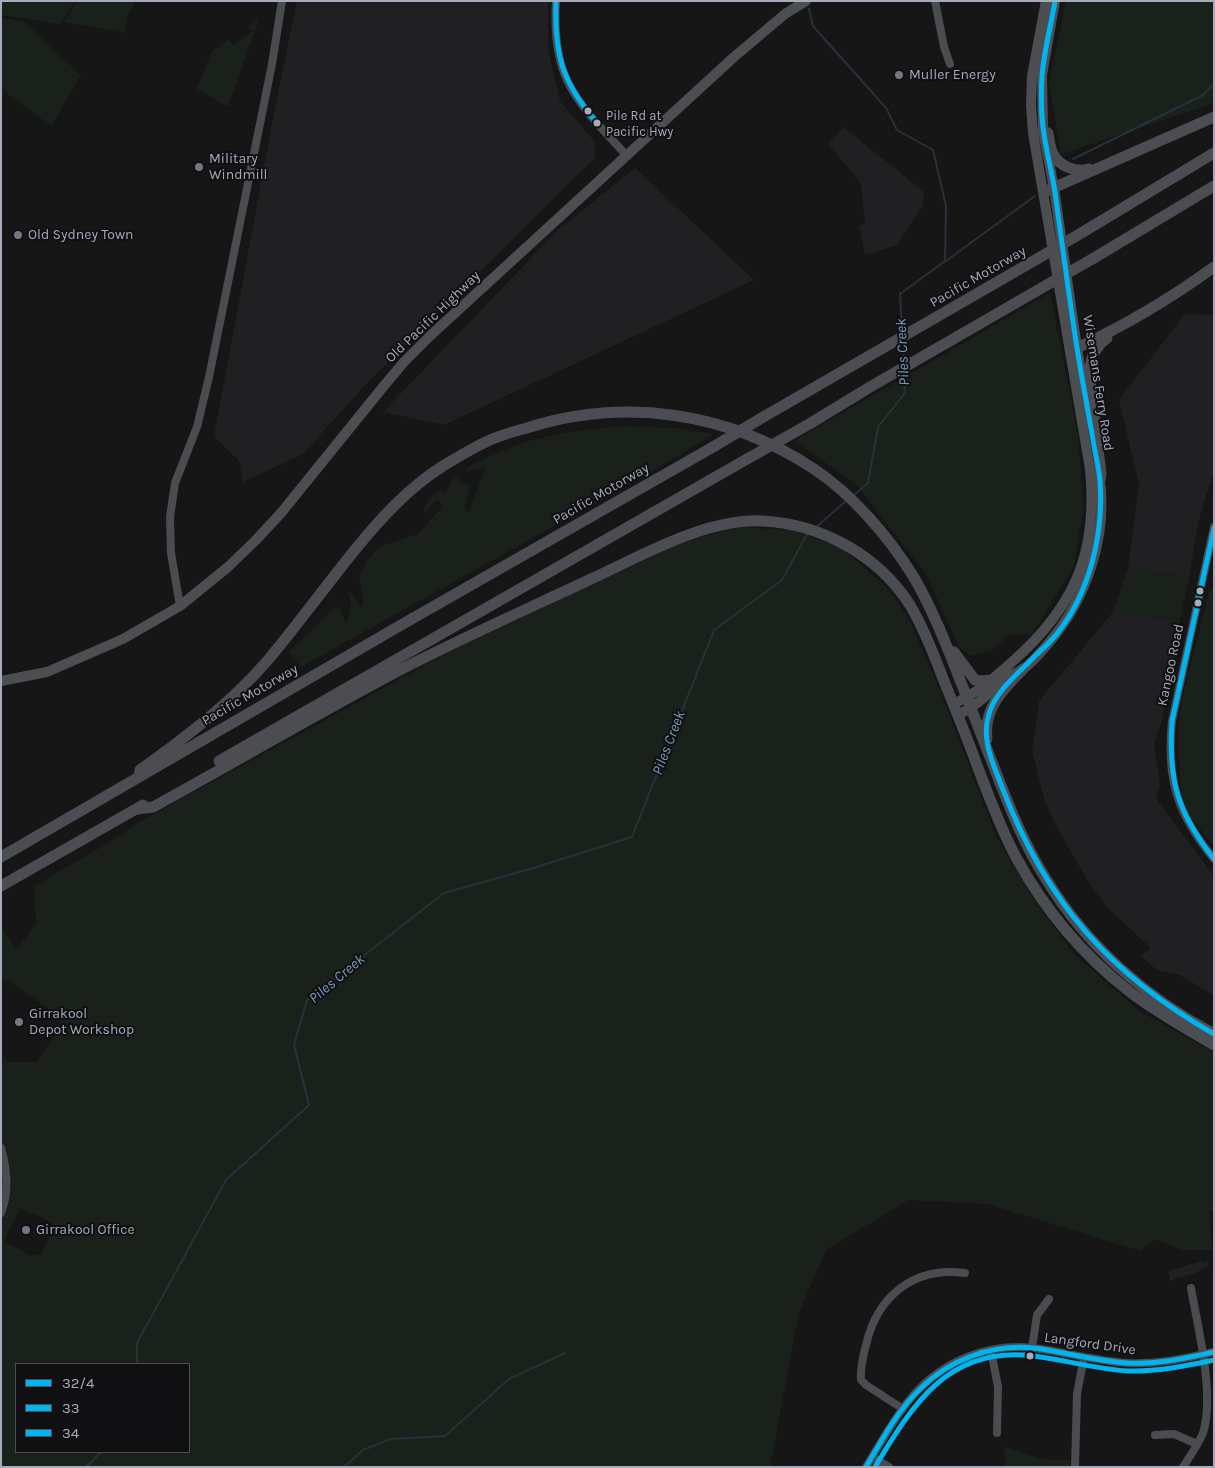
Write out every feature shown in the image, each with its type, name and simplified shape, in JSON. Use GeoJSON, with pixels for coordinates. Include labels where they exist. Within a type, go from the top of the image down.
{"type":"FeatureCollection","features":[{"type":"Feature","properties":{"kind":"highway"},"geometry":{"type":"LineString","coordinates":[[1049,190],[1214,117]]}},
{"type":"Feature","properties":{"kind":"highway"},"geometry":{"type":"LineString","coordinates":[[1043,131],[1048,133],[1055,157],[1070,168],[1086,170],[1109,160],[1112,162]]}},
{"type":"Feature","properties":{"kind":"highway","name":"Pacific Motorway"},"geometry":{"type":"LineString","coordinates":[[1,857],[936,318],[1214,153]]}},
{"type":"Feature","properties":{"kind":"highway"},"geometry":{"type":"LineString","coordinates":[[1,886],[811,423],[1214,186]]}},
{"type":"Feature","properties":{"kind":"highway"},"geometry":{"type":"LineString","coordinates":[[1073,349],[1119,328],[1178,293],[1214,267]]}},
{"type":"Feature","properties":{"kind":"highway"},"geometry":{"type":"LineString","coordinates":[[1100,480],[1101,474],[1090,388],[1090,364],[1093,354],[1100,344],[1119,331],[1119,328]]}},
{"type":"Feature","properties":{"kind":"highway"},"geometry":{"type":"LineString","coordinates":[[139,777],[140,770],[187,737],[228,702],[267,661],[387,512],[434,473],[490,440],[552,420],[585,414],[632,412],[684,416],[722,426],[790,454],[818,471],[876,526],[914,577],[942,634],[1028,848],[1045,879],[1073,918],[1096,945],[1137,983],[1178,1013],[1214,1034]]}},
{"type":"Feature","properties":{"kind":"highway"},"geometry":{"type":"LineString","coordinates":[[137,809],[153,807],[436,652],[680,538],[736,521],[764,521],[791,525],[840,541],[864,556],[897,588],[919,621],[937,661],[1005,834],[1029,878],[1051,911],[1092,959],[1128,991],[1157,1012],[1214,1045]]}},
{"type":"Feature","properties":{"kind":"highway"},"geometry":{"type":"LineString","coordinates":[[942,634],[960,662],[975,680],[992,680]]}},
{"type":"Feature","properties":{"kind":"highway"},"geometry":{"type":"LineString","coordinates":[[990,756],[986,733],[989,713],[1001,691],[1023,669]]}},
{"type":"Feature","properties":{"kind":"main road","name":"Wisemans Ferry Road"},"geometry":{"type":"LineString","coordinates":[[1046,1],[1032,76],[1032,105],[1034,133],[1049,190]]}},
{"type":"Feature","properties":{"kind":"main road","name":"Wisemans Ferry Road"},"geometry":{"type":"LineString","coordinates":[[969,703],[1048,627],[1069,597],[1087,547],[1091,524],[1091,485],[1049,190],[1043,131],[1042,75],[1055,1]]}},
{"type":"Feature","properties":{"kind":"main road","name":"Old Pacific Highway"},"geometry":{"type":"LineString","coordinates":[[1,681],[47,672],[123,639],[180,606],[228,567],[256,540],[404,362],[431,335],[734,57],[785,14],[804,3]]}},
{"type":"Feature","properties":{"kind":"main road","name":"Wisemans Ferry Road"},"geometry":{"type":"LineString","coordinates":[[956,709],[969,703],[1008,676],[1023,669],[1064,624],[1086,582],[1096,550],[1100,524],[1100,480],[1073,349]]}},
{"type":"Feature","properties":{"kind":"street"},"geometry":{"type":"LineString","coordinates":[[180,606],[171,553],[170,517],[175,483],[196,428],[209,377],[272,64],[282,1]]}},
{"type":"Feature","properties":{"kind":"street"},"geometry":{"type":"LineString","coordinates":[[556,1],[555,36],[565,77],[580,103],[628,156]]}},
{"type":"Feature","properties":{"kind":"street"},"geometry":{"type":"LineString","coordinates":[[936,1],[944,47],[950,64]]}},
{"type":"Feature","properties":{"kind":"street","name":"Kangoo Road"},"geometry":{"type":"LineString","coordinates":[[1214,527],[1172,721],[1170,747],[1174,786],[1182,811],[1203,846],[1214,859]]}},
{"type":"Feature","properties":{"kind":"street"},"geometry":{"type":"LineString","coordinates":[[1,1148],[6,1166],[5,1203],[1,1213]]}},
{"type":"Feature","properties":{"kind":"street"},"geometry":{"type":"LineString","coordinates":[[903,1409],[861,1380],[861,1371],[870,1329],[876,1314],[889,1297],[912,1281],[953,1271],[965,1273]]}},
{"type":"Feature","properties":{"kind":"street"},"geometry":{"type":"LineString","coordinates":[[1183,1467],[1203,1433],[1211,1411],[1191,1288]]}},
{"type":"Feature","properties":{"kind":"street"},"geometry":{"type":"LineString","coordinates":[[1032,1348],[1037,1316],[1049,1299]]}},
{"type":"Feature","properties":{"kind":"street","name":"Langford Drive"},"geometry":{"type":"LineString","coordinates":[[866,1467],[903,1409],[920,1388],[941,1370],[965,1357],[991,1350],[1032,1348],[1110,1362],[1143,1363],[1214,1352]]}},
{"type":"Feature","properties":{"kind":"street"},"geometry":{"type":"LineString","coordinates":[[991,1350],[998,1387],[997,1433]]}},
{"type":"Feature","properties":{"kind":"street"},"geometry":{"type":"LineString","coordinates":[[1075,1467],[1077,1394],[1084,1357]]}},
{"type":"Feature","properties":{"kind":"street"},"geometry":{"type":"LineString","coordinates":[[1156,1435],[1174,1434],[1197,1444]]}},
{"type":"Feature","properties":{"kind":"street"},"geometry":{"type":"LineString","coordinates":[[872,1457],[889,1467]]}},
{"type":"Feature","properties":{"kind":"shaded area"},"geometry":{"type":"Polygon","coordinates":[[[1,1],[75,1],[60,24],[1,15],[1,1]]]}},
{"type":"Feature","properties":{"kind":"shaded area"},"geometry":{"type":"Polygon","coordinates":[[[77,1],[135,1],[127,17],[125,33],[64,22],[77,1]]]}},
{"type":"Feature","properties":{"kind":"shaded area"},"geometry":{"type":"Polygon","coordinates":[[[297,1],[548,1],[548,49],[560,101],[595,142],[595,158],[367,383],[303,454],[243,482],[239,461],[214,436],[275,108],[297,1]]]}},
{"type":"Feature","properties":{"kind":"shaded area"},"geometry":{"type":"Polygon","coordinates":[[[1066,1],[1214,1],[1214,103],[1061,154],[1049,83],[1066,1]]]}},
{"type":"Feature","properties":{"kind":"shaded area"},"geometry":{"type":"Polygon","coordinates":[[[1,18],[24,21],[81,75],[51,126],[4,91],[1,100],[1,18]]]}},
{"type":"Feature","properties":{"kind":"shaded area"},"geometry":{"type":"Polygon","coordinates":[[[259,19],[228,107],[197,89],[212,51],[229,40],[233,45],[252,32],[248,27],[259,19]]]}},
{"type":"Feature","properties":{"kind":"shaded area"},"geometry":{"type":"Polygon","coordinates":[[[843,127],[924,192],[923,205],[897,245],[865,255],[859,226],[865,224],[861,184],[829,144],[843,127]]]}},
{"type":"Feature","properties":{"kind":"shaded area"},"geometry":{"type":"Polygon","coordinates":[[[635,168],[754,280],[444,425],[383,412],[558,230],[635,168]]]}},
{"type":"Feature","properties":{"kind":"shaded area"},"geometry":{"type":"Polygon","coordinates":[[[1050,293],[1078,435],[1084,508],[1073,568],[1032,635],[1011,634],[991,651],[969,655],[959,647],[926,574],[855,483],[794,441],[1050,293]]]}},
{"type":"Feature","properties":{"kind":"shaded area"},"geometry":{"type":"Polygon","coordinates":[[[1185,314],[1214,315],[1214,470],[1198,523],[1189,578],[1128,567],[1139,484],[1119,400],[1185,314]]]}},
{"type":"Feature","properties":{"kind":"shaded area"},"geometry":{"type":"Polygon","coordinates":[[[629,426],[673,428],[714,434],[644,476],[301,667],[289,652],[335,607],[341,609],[346,625],[351,607],[348,591],[361,607],[364,601],[359,576],[367,560],[380,546],[418,534],[442,507],[440,501],[436,500],[425,513],[424,506],[438,490],[445,493],[454,476],[470,486],[465,507],[468,513],[486,467],[465,472],[468,467],[524,442],[580,430],[629,426]]]}},
{"type":"Feature","properties":{"kind":"shaded area"},"geometry":{"type":"Polygon","coordinates":[[[737,527],[791,530],[839,546],[888,588],[910,621],[940,691],[997,838],[1032,897],[1074,954],[1139,1011],[1214,1052],[1214,1210],[1209,1211],[1212,1250],[1182,1250],[1155,1239],[1140,1251],[988,1204],[909,1200],[827,1249],[799,1312],[770,1467],[1,1467],[1,1056],[9,1062],[37,1062],[61,1026],[56,1014],[4,978],[1,982],[1,927],[17,949],[36,924],[34,886],[93,852],[141,821],[458,647],[680,543],[737,527]],[[20,1209],[4,1241],[31,1256],[41,1254],[53,1230],[52,1222],[20,1209]]]}},
{"type":"Feature","properties":{"kind":"shaded area"},"geometry":{"type":"Polygon","coordinates":[[[1128,567],[1189,578],[1180,621],[1113,612],[1128,567]]]}},
{"type":"Feature","properties":{"kind":"shaded area"},"geometry":{"type":"Polygon","coordinates":[[[1210,590],[1214,590],[1214,846],[1189,815],[1181,793],[1178,735],[1181,702],[1210,590]]]}},
{"type":"Feature","properties":{"kind":"shaded area"},"geometry":{"type":"Polygon","coordinates":[[[1113,612],[1180,621],[1163,717],[1154,745],[1160,784],[1156,799],[1214,876],[1214,996],[1181,975],[1157,970],[1141,956],[1151,948],[1108,908],[1086,878],[1056,826],[1045,802],[1032,750],[1039,701],[1113,612]]]}},
{"type":"Feature","properties":{"kind":"shaded area"},"geometry":{"type":"Polygon","coordinates":[[[1208,1260],[1210,1265],[1193,1274],[1170,1281],[1168,1271],[1201,1261],[1203,1263],[1208,1260]]]}},
{"type":"Feature","properties":{"kind":"shaded area"},"geometry":{"type":"Polygon","coordinates":[[[1006,1447],[1040,1459],[1070,1460],[1070,1467],[1005,1467],[1006,1458],[1003,1451],[1006,1447]]]}},
{"type":"Feature","properties":{"kind":"waterway","name":"Piles Creek"},"geometry":{"type":"LineString","coordinates":[[809,9],[813,26],[886,108],[897,130],[933,150],[946,206],[945,261],[900,294],[902,331]]}},
{"type":"Feature","properties":{"kind":"waterway"},"geometry":{"type":"LineString","coordinates":[[1073,159],[1203,95],[1214,84]]}},
{"type":"Feature","properties":{"kind":"waterway"},"geometry":{"type":"LineString","coordinates":[[946,261],[1035,196]]}},
{"type":"Feature","properties":{"kind":"waterway","name":"Piles Creek"},"geometry":{"type":"LineString","coordinates":[[903,341],[904,363]]}},
{"type":"Feature","properties":{"kind":"waterway","name":"Piles Creek"},"geometry":{"type":"LineString","coordinates":[[853,496],[868,483],[878,427],[905,393],[904,373]]}},
{"type":"Feature","properties":{"kind":"waterway","name":"Piles Creek"},"geometry":{"type":"LineString","coordinates":[[815,528],[847,500]]}},
{"type":"Feature","properties":{"kind":"waterway","name":"Piles Creek"},"geometry":{"type":"LineString","coordinates":[[137,1363],[137,1343],[226,1180],[309,1105],[294,1045],[307,1000],[444,893],[530,869],[632,837],[714,630],[782,580],[807,534]]}},
{"type":"Feature","properties":{"kind":"waterway"},"geometry":{"type":"LineString","coordinates":[[344,1467],[363,1450],[391,1439],[445,1436],[509,1379],[565,1353]]}},
{"type":"Feature","properties":{"kind":"waterway","name":"Piles Creek"},"geometry":{"type":"LineString","coordinates":[[86,1467],[100,1453]]}},
{"type":"Feature","properties":{"kind":"transit line","name":"33"},"geometry":{"type":"LineString","coordinates":[[556,1],[557,37],[563,67],[568,81],[597,123]]}},
{"type":"Feature","properties":{"kind":"transit line","name":"32/4"},"geometry":{"type":"LineString","coordinates":[[1055,1],[1043,67],[1041,90],[1042,120],[1055,192],[1077,348],[1099,471],[1100,521],[1092,562],[1078,601],[1056,635],[1009,682],[997,697],[989,714],[986,734],[987,744],[1021,832],[1040,868],[1062,902],[1086,932],[1114,961],[1144,987],[1177,1011],[1214,1034]]}},
{"type":"Feature","properties":{"kind":"transit line","name":"33"},"geometry":{"type":"LineString","coordinates":[[1214,528],[1172,721],[1171,742],[1174,778],[1183,810],[1201,842],[1214,859]]}},
{"type":"Feature","properties":{"kind":"transit line","name":"32/4"},"geometry":{"type":"LineString","coordinates":[[866,1467],[890,1426],[920,1389],[945,1369],[987,1351],[1018,1347],[1034,1348],[1127,1363],[1149,1363],[1214,1352]]}},
{"type":"Feature","properties":{"kind":"transit line","name":"34"},"geometry":{"type":"LineString","coordinates":[[875,1467],[920,1401],[937,1384],[956,1370],[979,1360],[1004,1355],[1034,1356],[1128,1371],[1150,1371],[1214,1360]]}},
{"type":"Feature","properties":{"kind":"place","name":"Muller Energy"},"geometry":{"type":"Point","coordinates":[899,75]}},
{"type":"Feature","properties":{"kind":"place","name":"Pile Rd at Pacific Hwy"},"geometry":{"type":"Point","coordinates":[597,123]}},
{"type":"Feature","properties":{"kind":"place","name":"Military Windmill"},"geometry":{"type":"Point","coordinates":[199,167]}},
{"type":"Feature","properties":{"kind":"place","name":"Old Sydney Town"},"geometry":{"type":"Point","coordinates":[18,235]}},
{"type":"Feature","properties":{"kind":"place","name":"Girrakool Depot Workshop"},"geometry":{"type":"Point","coordinates":[19,1022]}},
{"type":"Feature","properties":{"kind":"place","name":"Girrakool Office"},"geometry":{"type":"Point","coordinates":[26,1230]}}]}
